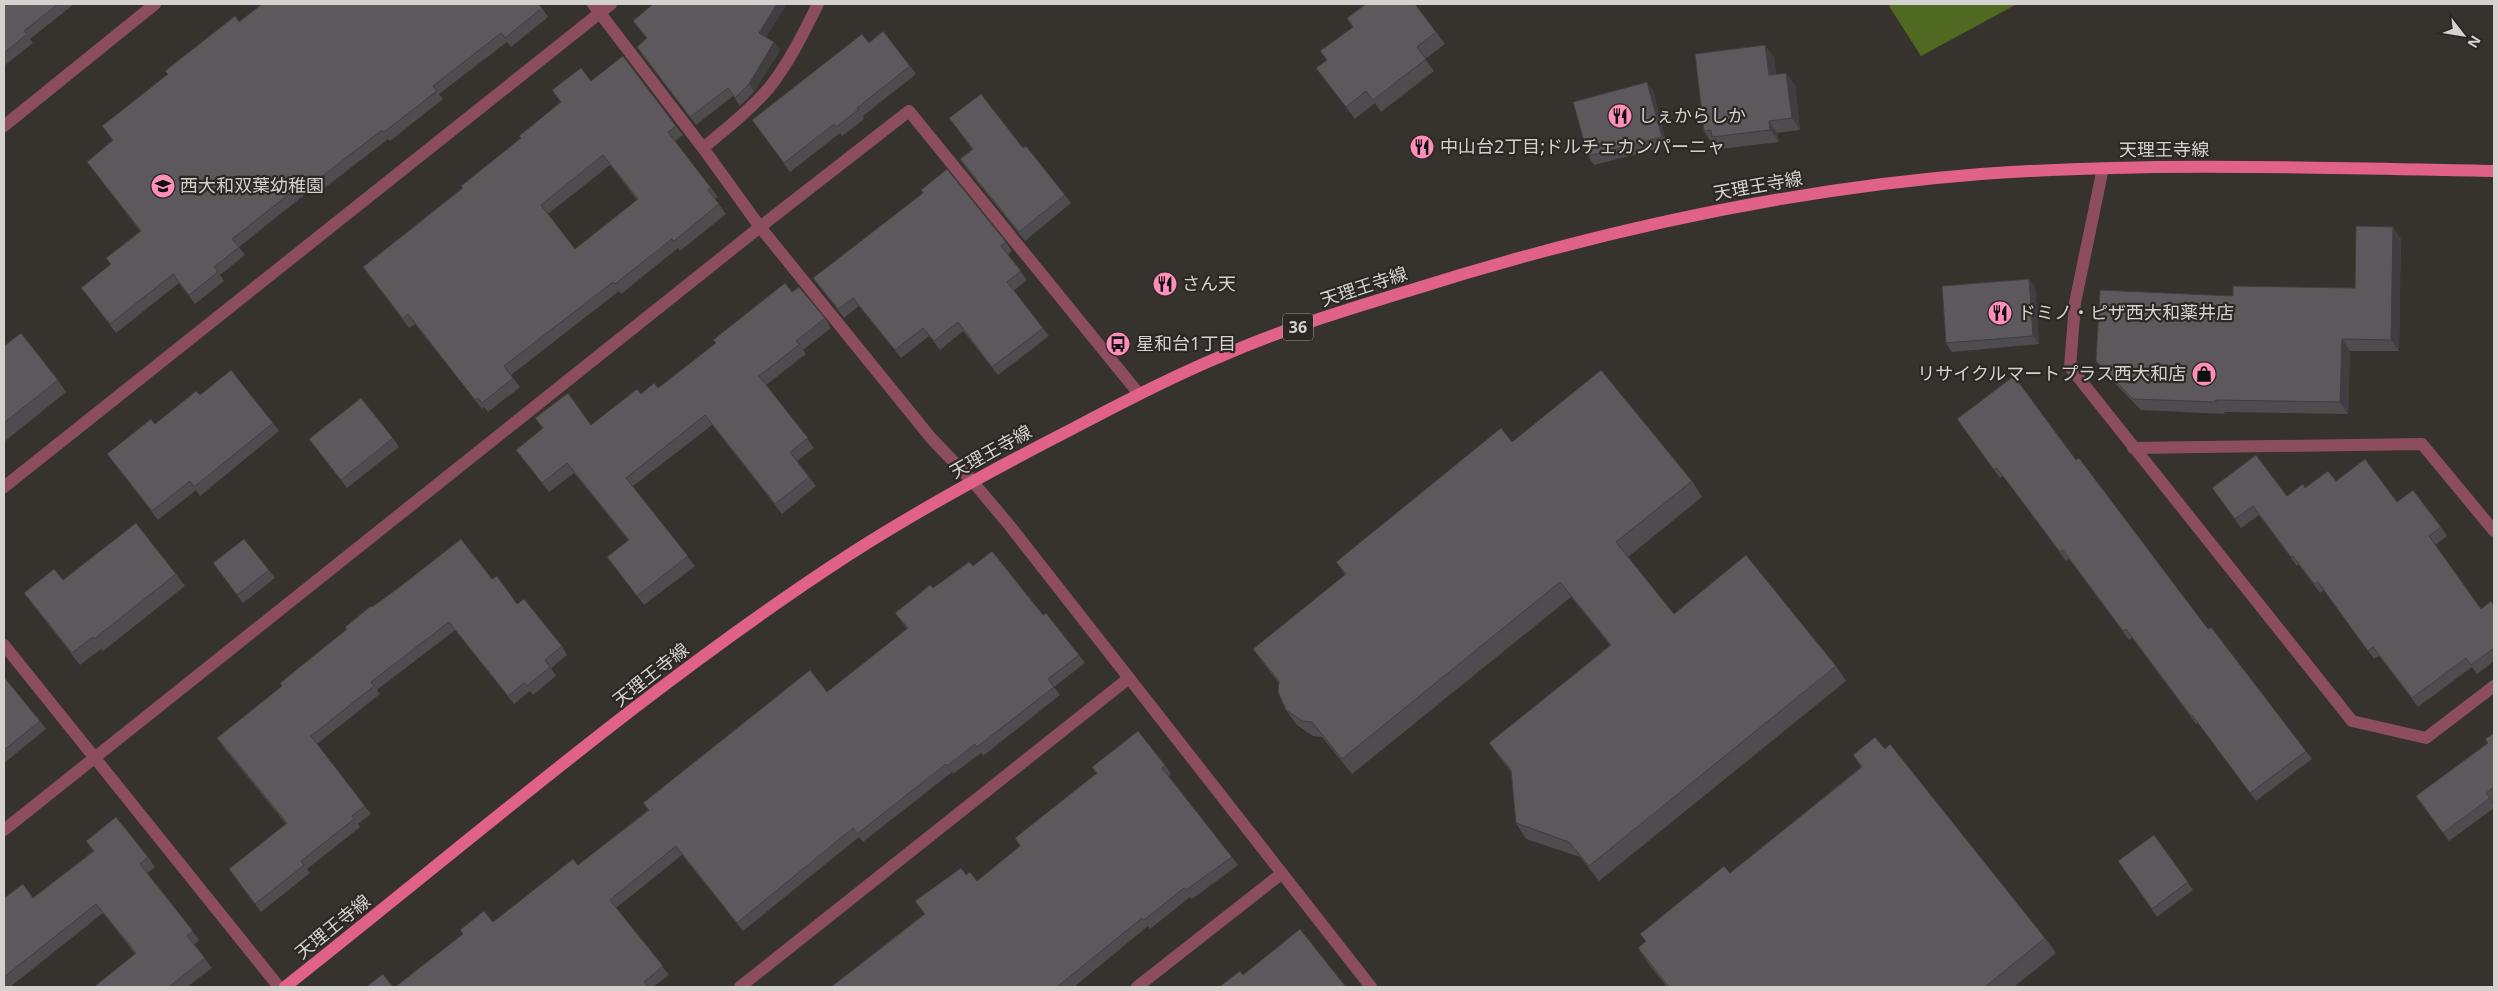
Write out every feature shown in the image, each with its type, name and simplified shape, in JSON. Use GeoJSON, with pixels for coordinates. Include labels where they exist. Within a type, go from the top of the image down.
{"type":"FeatureCollection","features":[{"type":"Feature","properties":{"kind":"main road","name":"天理王寺線"},"geometry":{"type":"LineString","coordinates":[[285,987],[577,754],[736,632],[848,555],[973,482],[1138,394],[1226,354],[1334,314],[1472,271],[1580,242],[1730,207],[1878,184],[1982,174],[2103,168],[2494,171]]}},
{"type":"Feature","properties":{"kind":"street"},"geometry":{"type":"LineString","coordinates":[[4,126],[155,4]]}},
{"type":"Feature","properties":{"kind":"street"},"geometry":{"type":"LineString","coordinates":[[4,487],[597,8],[611,4]]}},
{"type":"Feature","properties":{"kind":"street"},"geometry":{"type":"LineString","coordinates":[[703,148],[770,87],[799,40],[818,4]]}},
{"type":"Feature","properties":{"kind":"street"},"geometry":{"type":"LineString","coordinates":[[597,8],[760,227],[931,438],[973,482],[1371,987]]}},
{"type":"Feature","properties":{"kind":"street"},"geometry":{"type":"LineString","coordinates":[[4,830],[760,227],[909,111],[1138,394]]}},
{"type":"Feature","properties":{"kind":"street"},"geometry":{"type":"LineString","coordinates":[[2103,168],[2075,302],[2070,367],[2352,721],[2426,738],[2494,686]]}},
{"type":"Feature","properties":{"kind":"street"},"geometry":{"type":"LineString","coordinates":[[2133,448],[2422,444],[2494,531]]}},
{"type":"Feature","properties":{"kind":"street"},"geometry":{"type":"LineString","coordinates":[[4,645],[279,987]]}},
{"type":"Feature","properties":{"kind":"street"},"geometry":{"type":"LineString","coordinates":[[740,987],[1128,678]]}},
{"type":"Feature","properties":{"kind":"street"},"geometry":{"type":"LineString","coordinates":[[1137,987],[1281,874]]}},
{"type":"Feature","properties":{"kind":"green space"},"geometry":{"type":"Polygon","coordinates":[[[1892,4],[2017,4],[1921,56],[1889,6],[1892,4]]]}},
{"type":"Feature","properties":{"kind":"building"},"geometry":{"type":"Polygon","coordinates":[[[4,4],[58,4],[24,31],[27,34],[4,53],[4,4]]]}},
{"type":"Feature","properties":{"kind":"building"},"geometry":{"type":"Polygon","coordinates":[[[262,4],[538,4],[542,8],[505,38],[501,33],[433,86],[437,91],[384,132],[382,130],[316,181],[312,176],[232,239],[239,247],[214,267],[218,272],[189,295],[173,274],[110,324],[81,288],[111,264],[106,258],[141,231],[87,162],[113,140],[102,126],[168,74],[165,71],[235,16],[239,22],[262,4]]]}},
{"type":"Feature","properties":{"kind":"building"},"geometry":{"type":"Polygon","coordinates":[[[653,4],[777,4],[759,33],[774,42],[749,84],[735,98],[728,88],[690,117],[637,47],[647,38],[633,21],[653,4]]]}},
{"type":"Feature","properties":{"kind":"building"},"geometry":{"type":"Polygon","coordinates":[[[1366,4],[1415,4],[1436,32],[1417,47],[1426,59],[1373,100],[1366,91],[1346,107],[1316,68],[1327,60],[1320,51],[1353,27],[1347,18],[1366,4]]]}},
{"type":"Feature","properties":{"kind":"building"},"geometry":{"type":"Polygon","coordinates":[[[883,31],[910,66],[836,127],[834,124],[784,163],[752,120],[862,34],[869,43],[883,31]]]}},
{"type":"Feature","properties":{"kind":"building"},"geometry":{"type":"Polygon","coordinates":[[[1765,45],[1769,75],[1786,73],[1792,118],[1769,121],[1770,130],[1712,137],[1711,130],[1704,131],[1695,54],[1765,45]]]}},
{"type":"Feature","properties":{"kind":"building"},"geometry":{"type":"Polygon","coordinates":[[[623,56],[676,126],[668,132],[711,188],[708,190],[719,204],[674,241],[672,239],[615,284],[613,282],[504,366],[513,378],[482,403],[478,398],[475,400],[408,314],[403,319],[363,267],[463,188],[461,186],[521,138],[519,136],[561,102],[552,90],[581,68],[591,81],[623,56]],[[603,155],[541,205],[575,249],[638,199],[603,155]]]}},
{"type":"Feature","properties":{"kind":"building"},"geometry":{"type":"Polygon","coordinates":[[[1647,82],[1662,137],[1588,156],[1573,102],[1647,82]]]}},
{"type":"Feature","properties":{"kind":"building"},"geometry":{"type":"Polygon","coordinates":[[[981,94],[1023,148],[1026,146],[1065,195],[1019,232],[960,159],[973,149],[949,118],[981,94]]]}},
{"type":"Feature","properties":{"kind":"building"},"geometry":{"type":"Polygon","coordinates":[[[947,169],[1006,242],[1001,246],[1021,271],[1007,282],[1043,328],[992,367],[958,322],[934,341],[923,328],[895,350],[853,298],[838,309],[813,278],[923,193],[921,190],[947,169]]]}},
{"type":"Feature","properties":{"kind":"building"},"geometry":{"type":"Polygon","coordinates":[[[2356,226],[2393,227],[2391,340],[2342,339],[2340,402],[2215,400],[2217,402],[2133,399],[2096,361],[2100,290],[2233,296],[2233,286],[2355,288],[2356,226]]]}},
{"type":"Feature","properties":{"kind":"building"},"geometry":{"type":"Polygon","coordinates":[[[2029,279],[2033,336],[1946,343],[1942,286],[2029,279]]]}},
{"type":"Feature","properties":{"kind":"building"},"geometry":{"type":"Polygon","coordinates":[[[785,283],[792,292],[799,287],[825,318],[796,341],[800,344],[759,376],[808,438],[790,452],[809,477],[775,504],[705,415],[626,478],[688,556],[637,596],[607,557],[629,540],[567,463],[542,483],[516,450],[543,428],[535,418],[568,393],[591,425],[637,389],[641,394],[654,383],[658,388],[716,343],[713,340],[785,283]]]}},
{"type":"Feature","properties":{"kind":"building"},"geometry":{"type":"Polygon","coordinates":[[[21,333],[58,380],[4,423],[4,346],[21,333]]]}},
{"type":"Feature","properties":{"kind":"building"},"geometry":{"type":"Polygon","coordinates":[[[231,370],[273,423],[194,487],[190,481],[152,511],[107,454],[151,419],[155,424],[196,391],[200,395],[231,370]]]}},
{"type":"Feature","properties":{"kind":"building"},"geometry":{"type":"Polygon","coordinates":[[[1601,370],[1692,481],[1616,542],[1674,614],[1746,555],[1836,666],[1589,866],[1569,842],[1516,823],[1511,770],[1489,743],[1611,645],[1560,582],[1342,759],[1312,722],[1302,721],[1286,710],[1278,692],[1279,681],[1253,649],[1346,574],[1336,562],[1501,428],[1512,442],[1601,370]]]}},
{"type":"Feature","properties":{"kind":"building"},"geometry":{"type":"Polygon","coordinates":[[[2014,376],[2076,460],[2079,458],[2208,629],[2211,627],[2306,751],[2250,793],[2126,629],[2123,631],[2063,550],[2060,552],[1997,468],[1994,470],[1957,419],[2014,376]]]}},
{"type":"Feature","properties":{"kind":"building"},"geometry":{"type":"Polygon","coordinates":[[[361,398],[393,438],[341,480],[309,439],[361,398]]]}},
{"type":"Feature","properties":{"kind":"building"},"geometry":{"type":"Polygon","coordinates":[[[2256,455],[2287,496],[2303,484],[2305,488],[2328,471],[2336,481],[2365,459],[2397,502],[2413,490],[2441,527],[2429,536],[2481,609],[2491,601],[2494,606],[2494,648],[2471,665],[2466,658],[2412,698],[2373,647],[2368,651],[2318,582],[2314,584],[2253,506],[2235,519],[2212,488],[2256,455]]]}},
{"type":"Feature","properties":{"kind":"building"},"geometry":{"type":"Polygon","coordinates":[[[136,523],[176,574],[94,639],[93,637],[72,653],[24,593],[54,569],[63,580],[136,523]]]}},
{"type":"Feature","properties":{"kind":"building"},"geometry":{"type":"Polygon","coordinates":[[[244,539],[269,570],[237,595],[213,563],[244,539]]]}},
{"type":"Feature","properties":{"kind":"building"},"geometry":{"type":"Polygon","coordinates":[[[461,539],[492,579],[497,576],[517,604],[524,599],[562,646],[545,660],[550,667],[527,686],[524,683],[508,696],[449,622],[371,682],[374,686],[311,736],[365,806],[352,816],[354,819],[301,861],[304,865],[255,904],[229,869],[287,823],[217,738],[282,686],[280,683],[347,629],[345,627],[461,539]]]}},
{"type":"Feature","properties":{"kind":"building"},"geometry":{"type":"Polygon","coordinates":[[[992,551],[1043,615],[1046,613],[1079,655],[1048,679],[1054,687],[977,747],[975,744],[947,766],[946,764],[857,834],[853,828],[737,923],[676,846],[610,900],[663,966],[644,982],[648,987],[395,987],[463,934],[460,930],[484,911],[493,922],[573,859],[578,865],[649,810],[643,803],[810,670],[827,692],[908,628],[895,613],[930,585],[933,588],[969,562],[973,566],[992,551]]]}},
{"type":"Feature","properties":{"kind":"building"},"geometry":{"type":"Polygon","coordinates":[[[4,677],[40,721],[4,750],[4,677]]]}},
{"type":"Feature","properties":{"kind":"building"},"geometry":{"type":"Polygon","coordinates":[[[1138,731],[1165,765],[1162,768],[1232,857],[1186,890],[1184,888],[1144,920],[1142,918],[1057,987],[831,987],[925,914],[915,901],[961,868],[966,875],[970,872],[977,881],[1020,846],[1015,838],[1097,773],[1092,767],[1138,731]]]}},
{"type":"Feature","properties":{"kind":"building"},"geometry":{"type":"Polygon","coordinates":[[[2494,733],[2494,787],[2486,793],[2490,798],[2443,833],[2416,796],[2488,743],[2485,739],[2494,733]]]}},
{"type":"Feature","properties":{"kind":"building"},"geometry":{"type":"Polygon","coordinates":[[[1875,737],[1885,749],[1890,744],[2045,938],[1985,987],[1669,987],[1638,948],[1646,941],[1640,934],[1724,866],[1730,873],[1862,767],[1853,755],[1875,737]]]}},
{"type":"Feature","properties":{"kind":"building"},"geometry":{"type":"Polygon","coordinates":[[[116,817],[148,857],[140,864],[193,931],[187,936],[205,958],[169,987],[94,987],[136,953],[96,904],[4,977],[4,898],[23,884],[33,898],[94,851],[86,841],[116,817]]]}},
{"type":"Feature","properties":{"kind":"building"},"geometry":{"type":"Polygon","coordinates":[[[2154,835],[2188,882],[2152,909],[2118,861],[2154,835]]]}},
{"type":"Feature","properties":{"kind":"building"},"geometry":{"type":"Polygon","coordinates":[[[1300,929],[1346,987],[1219,987],[1240,971],[1243,975],[1300,929]]]}},
{"type":"Feature","properties":{"kind":"building"},"geometry":{"type":"Polygon","coordinates":[[[383,974],[393,987],[366,987],[383,974]]]}},
{"type":"Feature","properties":{"kind":"place","name":"しぇからしか"},"geometry":{"type":"Point","coordinates":[1620,116]}},
{"type":"Feature","properties":{"kind":"place","name":"中山台2丁目;ドルチェカンパーニャ"},"geometry":{"type":"Point","coordinates":[1422,147]}},
{"type":"Feature","properties":{"kind":"place","name":"西大和双葉幼稚園"},"geometry":{"type":"Point","coordinates":[163,186]}},
{"type":"Feature","properties":{"kind":"place","name":"さん天"},"geometry":{"type":"Point","coordinates":[1165,284]}},
{"type":"Feature","properties":{"kind":"place","name":"ドミノ・ピザ西大和薬井店"},"geometry":{"type":"Point","coordinates":[2000,313]}},
{"type":"Feature","properties":{"kind":"place","name":"星和台1丁目"},"geometry":{"type":"Point","coordinates":[1118,344]}},
{"type":"Feature","properties":{"kind":"place","name":"リサイクルマートプラス西大和店"},"geometry":{"type":"Point","coordinates":[2204,374]}}]}
